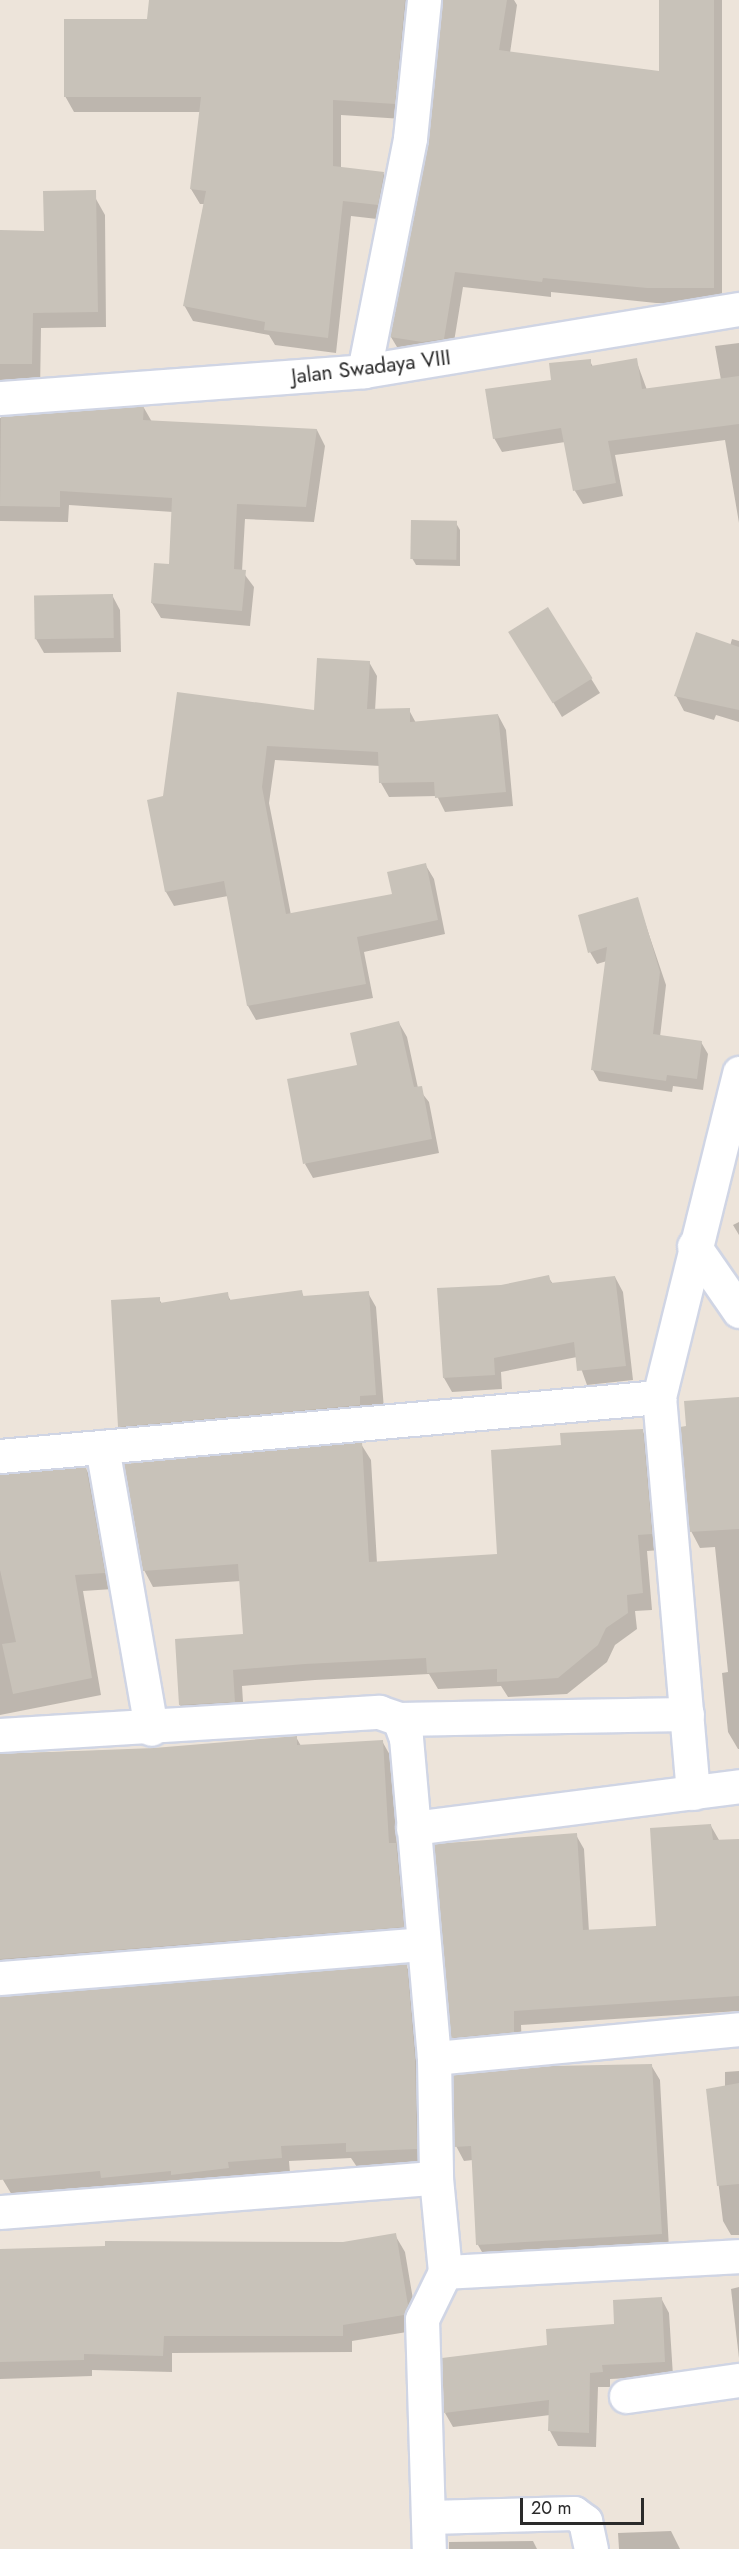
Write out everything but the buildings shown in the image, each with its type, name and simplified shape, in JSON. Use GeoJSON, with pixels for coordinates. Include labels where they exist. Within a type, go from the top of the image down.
{"type":"FeatureCollection","features":[{"type":"Feature","properties":{"kind":"street"},"geometry":{"type":"LineString","coordinates":[[364,371],[410,138],[424,0]]}},
{"type":"Feature","properties":{"kind":"street","name":"Jalan Swadaya VIII"},"geometry":{"type":"LineString","coordinates":[[0,398],[364,371],[739,309]]}},
{"type":"Feature","properties":{"kind":"street"},"geometry":{"type":"LineString","coordinates":[[693,1792],[659,1397],[694,1246],[739,1073]]}},
{"type":"Feature","properties":{"kind":"street"},"geometry":{"type":"LineString","coordinates":[[694,1246],[739,1311]]}},
{"type":"Feature","properties":{"kind":"street"},"geometry":{"type":"LineString","coordinates":[[0,1456],[659,1397]]}},
{"type":"Feature","properties":{"kind":"street"},"geometry":{"type":"LineString","coordinates":[[102,1447],[151,1729]]}},
{"type":"Feature","properties":{"kind":"street"},"geometry":{"type":"LineString","coordinates":[[0,1735],[151,1729],[379,1712],[399,1719],[687,1714]]}},
{"type":"Feature","properties":{"kind":"street"},"geometry":{"type":"LineString","coordinates":[[399,1719],[406,1738],[421,1944],[434,2058],[436,2178],[445,2272],[422,2319],[429,2533],[574,2513],[585,2521],[591,2549]]}},
{"type":"Feature","properties":{"kind":"street"},"geometry":{"type":"LineString","coordinates":[[413,1828],[739,1786]]}},
{"type":"Feature","properties":{"kind":"street"},"geometry":{"type":"LineString","coordinates":[[0,1978],[421,1944]]}},
{"type":"Feature","properties":{"kind":"street"},"geometry":{"type":"LineString","coordinates":[[434,2058],[739,2029]]}},
{"type":"Feature","properties":{"kind":"street"},"geometry":{"type":"LineString","coordinates":[[0,2212],[436,2178]]}},
{"type":"Feature","properties":{"kind":"street"},"geometry":{"type":"LineString","coordinates":[[445,2272],[739,2256]]}},
{"type":"Feature","properties":{"kind":"street"},"geometry":{"type":"LineString","coordinates":[[626,2396],[739,2380]]}}]}
